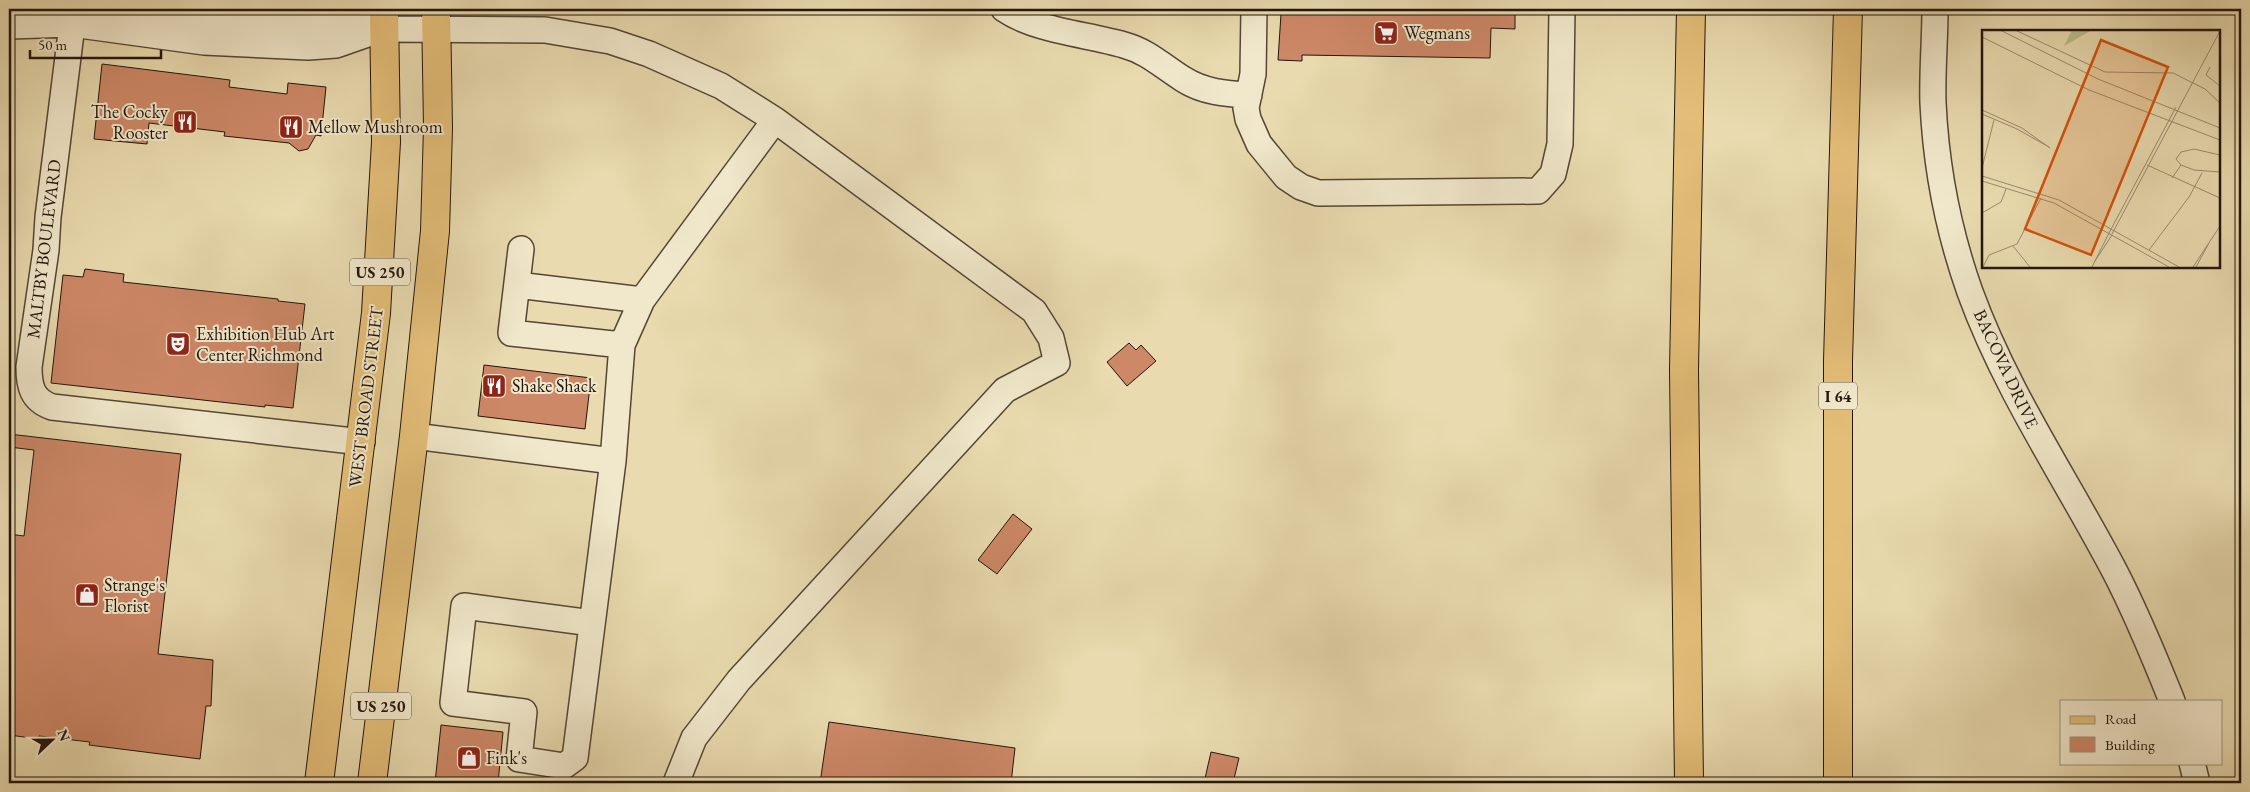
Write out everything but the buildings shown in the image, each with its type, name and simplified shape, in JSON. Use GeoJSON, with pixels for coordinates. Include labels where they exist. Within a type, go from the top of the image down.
{"type":"FeatureCollection","features":[{"type":"Feature","properties":{"kind":"main road"},"geometry":{"type":"LineString","coordinates":[[1689,783],[1684,370],[1691,9]]}},
{"type":"Feature","properties":{"kind":"main road","name":"I 64"},"geometry":{"type":"LineString","coordinates":[[1838,783],[1838,360],[1848,9]]}},
{"type":"Feature","properties":{"kind":"main road","name":"US 250"},"geometry":{"type":"LineString","coordinates":[[372,783],[414,436],[435,231],[438,128],[436,18]]}},
{"type":"Feature","properties":{"kind":"main road","name":"WEST BROAD STREET"},"geometry":{"type":"LineString","coordinates":[[319,783],[362,442],[381,255],[386,142],[384,19]]}},
{"type":"Feature","properties":{"kind":"street"},"geometry":{"type":"LineString","coordinates":[[110,9],[231,22],[290,24],[436,18],[545,30],[610,41],[693,72],[721,86],[775,120],[1034,311],[1051,338],[1057,363],[1004,390],[739,680],[694,738],[676,783]]}},
{"type":"Feature","properties":{"kind":"street"},"geometry":{"type":"LineString","coordinates":[[1004,9],[1035,23],[1125,45],[1144,52],[1185,80],[1201,88],[1223,94],[1249,94]]}},
{"type":"Feature","properties":{"kind":"street"},"geometry":{"type":"LineString","coordinates":[[1254,9],[1254,74],[1246,108],[1248,119],[1259,144],[1270,160],[1293,182],[1318,193],[1538,191],[1553,174],[1560,144],[1562,9]]}},
{"type":"Feature","properties":{"kind":"street","name":"BACOVA DRIVE"},"geometry":{"type":"LineString","coordinates":[[1935,9],[1933,103],[1940,170],[1954,236],[1970,291],[1999,363],[2051,461],[2113,568],[2139,618],[2172,700]]}},
{"type":"Feature","properties":{"kind":"street"},"geometry":{"type":"LineString","coordinates":[[9,26],[73,17],[204,42],[308,47],[336,45],[384,19]]}},
{"type":"Feature","properties":{"kind":"street","name":"MALTBY BOULEVARD"},"geometry":{"type":"LineString","coordinates":[[73,17],[48,217],[46,250],[29,367],[29,383],[32,393],[41,403],[52,407],[362,442]]}},
{"type":"Feature","properties":{"kind":"street"},"geometry":{"type":"LineString","coordinates":[[592,623],[464,606],[454,704],[524,712],[519,759],[564,766],[575,758],[613,460],[622,345],[642,300],[775,120]]}},
{"type":"Feature","properties":{"kind":"street"},"geometry":{"type":"LineString","coordinates":[[521,249],[510,333],[622,345]]}},
{"type":"Feature","properties":{"kind":"street"},"geometry":{"type":"LineString","coordinates":[[516,285],[642,300]]}},
{"type":"Feature","properties":{"kind":"street"},"geometry":{"type":"LineString","coordinates":[[414,436],[613,460]]}},
{"type":"Feature","properties":{"kind":"street"},"geometry":{"type":"LineString","coordinates":[[2192,764],[2197,783]]}},
{"type":"Feature","properties":{"kind":"place","name":"Wegmans"},"geometry":{"type":"Point","coordinates":[1386,33]}},
{"type":"Feature","properties":{"kind":"place","name":"The Cocky Rooster"},"geometry":{"type":"Point","coordinates":[185,122]}},
{"type":"Feature","properties":{"kind":"place","name":"Mellow Mushroom"},"geometry":{"type":"Point","coordinates":[291,127]}},
{"type":"Feature","properties":{"kind":"place","name":"Exhibition Hub Art Center Richmond"},"geometry":{"type":"Point","coordinates":[178,344]}},
{"type":"Feature","properties":{"kind":"place","name":"Shake Shack"},"geometry":{"type":"Point","coordinates":[494,386]}},
{"type":"Feature","properties":{"kind":"place","name":"Strange's Florist"},"geometry":{"type":"Point","coordinates":[87,595]}},
{"type":"Feature","properties":{"kind":"place","name":"Fink's"},"geometry":{"type":"Point","coordinates":[469,758]}}]}
